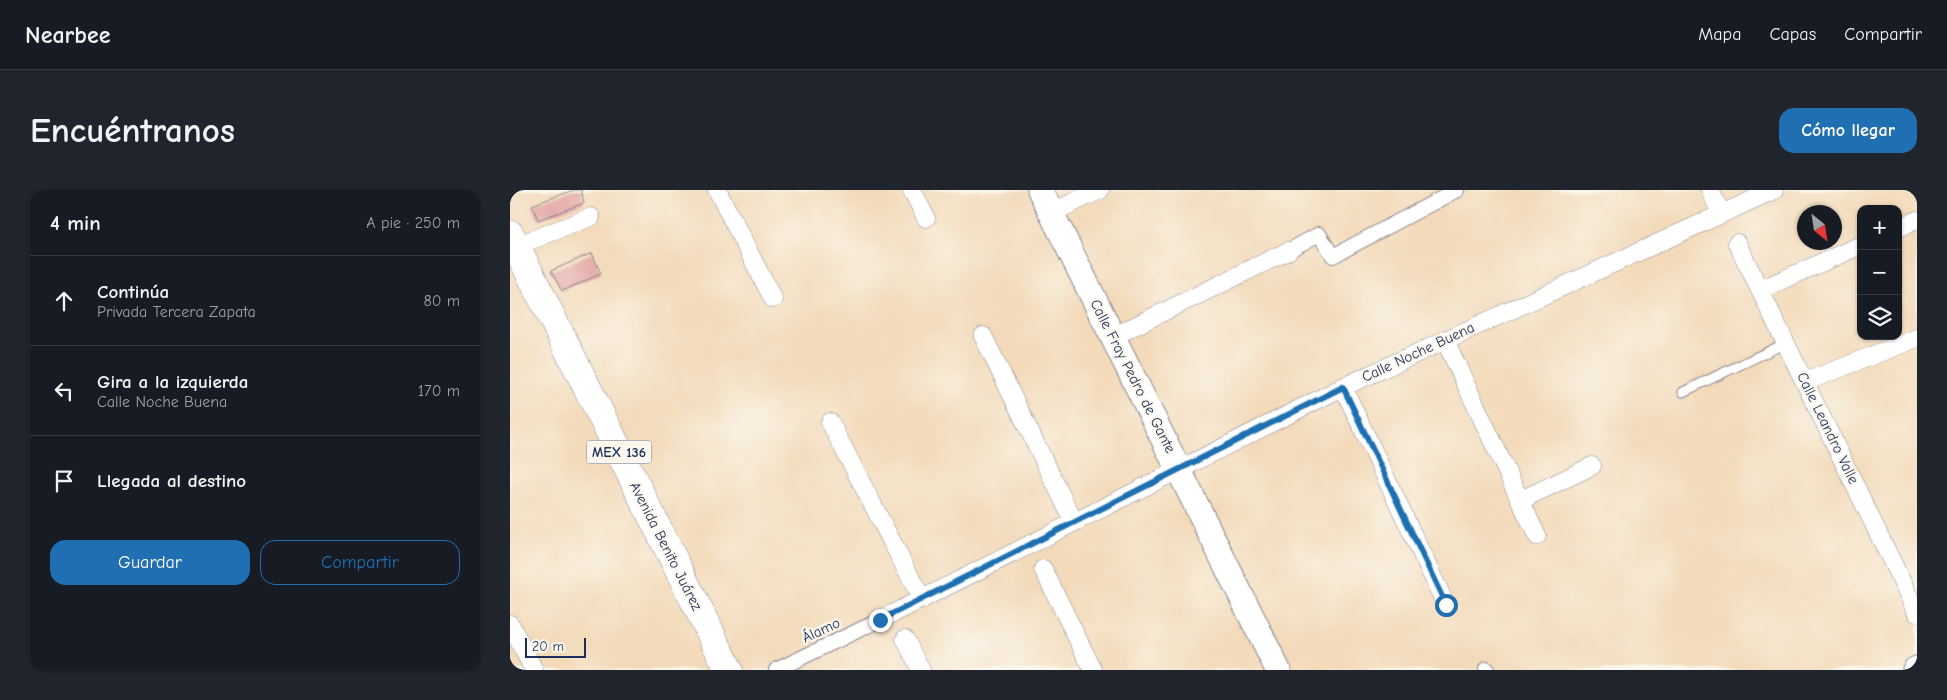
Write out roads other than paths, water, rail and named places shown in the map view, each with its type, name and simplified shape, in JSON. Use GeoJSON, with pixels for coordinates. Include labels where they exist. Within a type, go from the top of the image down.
{"type":"FeatureCollection","features":[{"type":"Feature","properties":{"kind":"main road","name":"Calle Fray Pedro de Gante"},"geometry":{"type":"LineString","coordinates":[[1040,190],[1278,670]]}},
{"type":"Feature","properties":{"kind":"main road","name":"Avenida Benito Juárez"},"geometry":{"type":"LineString","coordinates":[[513,240],[729,670]]}},
{"type":"Feature","properties":{"kind":"street"},"geometry":{"type":"LineString","coordinates":[[717,190],[772,299]]}},
{"type":"Feature","properties":{"kind":"street"},"geometry":{"type":"LineString","coordinates":[[912,190],[926,218]]}},
{"type":"Feature","properties":{"kind":"street"},"geometry":{"type":"LineString","coordinates":[[1052,214],[1100,190]]}},
{"type":"Feature","properties":{"kind":"street"},"geometry":{"type":"LineString","coordinates":[[1112,336],[1320,234],[1334,256],[1456,190]]}},
{"type":"Feature","properties":{"kind":"street"},"geometry":{"type":"LineString","coordinates":[[1710,190],[1721,213]]}},
{"type":"Feature","properties":{"kind":"street","name":"Calle Noche Buena"},"geometry":{"type":"LineString","coordinates":[[880,620],[1343,387],[1774,190]]}},
{"type":"Feature","properties":{"kind":"street"},"geometry":{"type":"LineString","coordinates":[[513,240],[591,217]]}},
{"type":"Feature","properties":{"kind":"street"},"geometry":{"type":"LineString","coordinates":[[1902,226],[1917,220]]}},
{"type":"Feature","properties":{"kind":"street","name":"Calle Leandro Valle"},"geometry":{"type":"LineString","coordinates":[[1737,243],[1917,613]]}},
{"type":"Feature","properties":{"kind":"street"},"geometry":{"type":"LineString","coordinates":[[1760,290],[1857,247]]}},
{"type":"Feature","properties":{"kind":"street"},"geometry":{"type":"LineString","coordinates":[[983,336],[1074,522]]}},
{"type":"Feature","properties":{"kind":"street"},"geometry":{"type":"LineString","coordinates":[[1806,382],[1917,338]]}},
{"type":"Feature","properties":{"kind":"street"},"geometry":{"type":"LineString","coordinates":[[1445,340],[1538,536]]}},
{"type":"Feature","properties":{"kind":"street"},"geometry":{"type":"LineString","coordinates":[[1343,387],[1446,605]]}},
{"type":"Feature","properties":{"kind":"street"},"geometry":{"type":"LineString","coordinates":[[830,422],[922,600]]}},
{"type":"Feature","properties":{"kind":"street"},"geometry":{"type":"LineString","coordinates":[[1521,500],[1592,466]]}},
{"type":"Feature","properties":{"kind":"street"},"geometry":{"type":"LineString","coordinates":[[1043,569],[1093,670]]}},
{"type":"Feature","properties":{"kind":"street","name":"Álamo"},"geometry":{"type":"LineString","coordinates":[[776,670],[880,620]]}},
{"type":"Feature","properties":{"kind":"street"},"geometry":{"type":"LineString","coordinates":[[510,624],[534,670]]}},
{"type":"Feature","properties":{"kind":"street"},"geometry":{"type":"LineString","coordinates":[[905,639],[921,670]]}},
{"type":"Feature","properties":{"kind":"lane"},"geometry":{"type":"LineString","coordinates":[[1683,392],[1786,343]]}}]}
